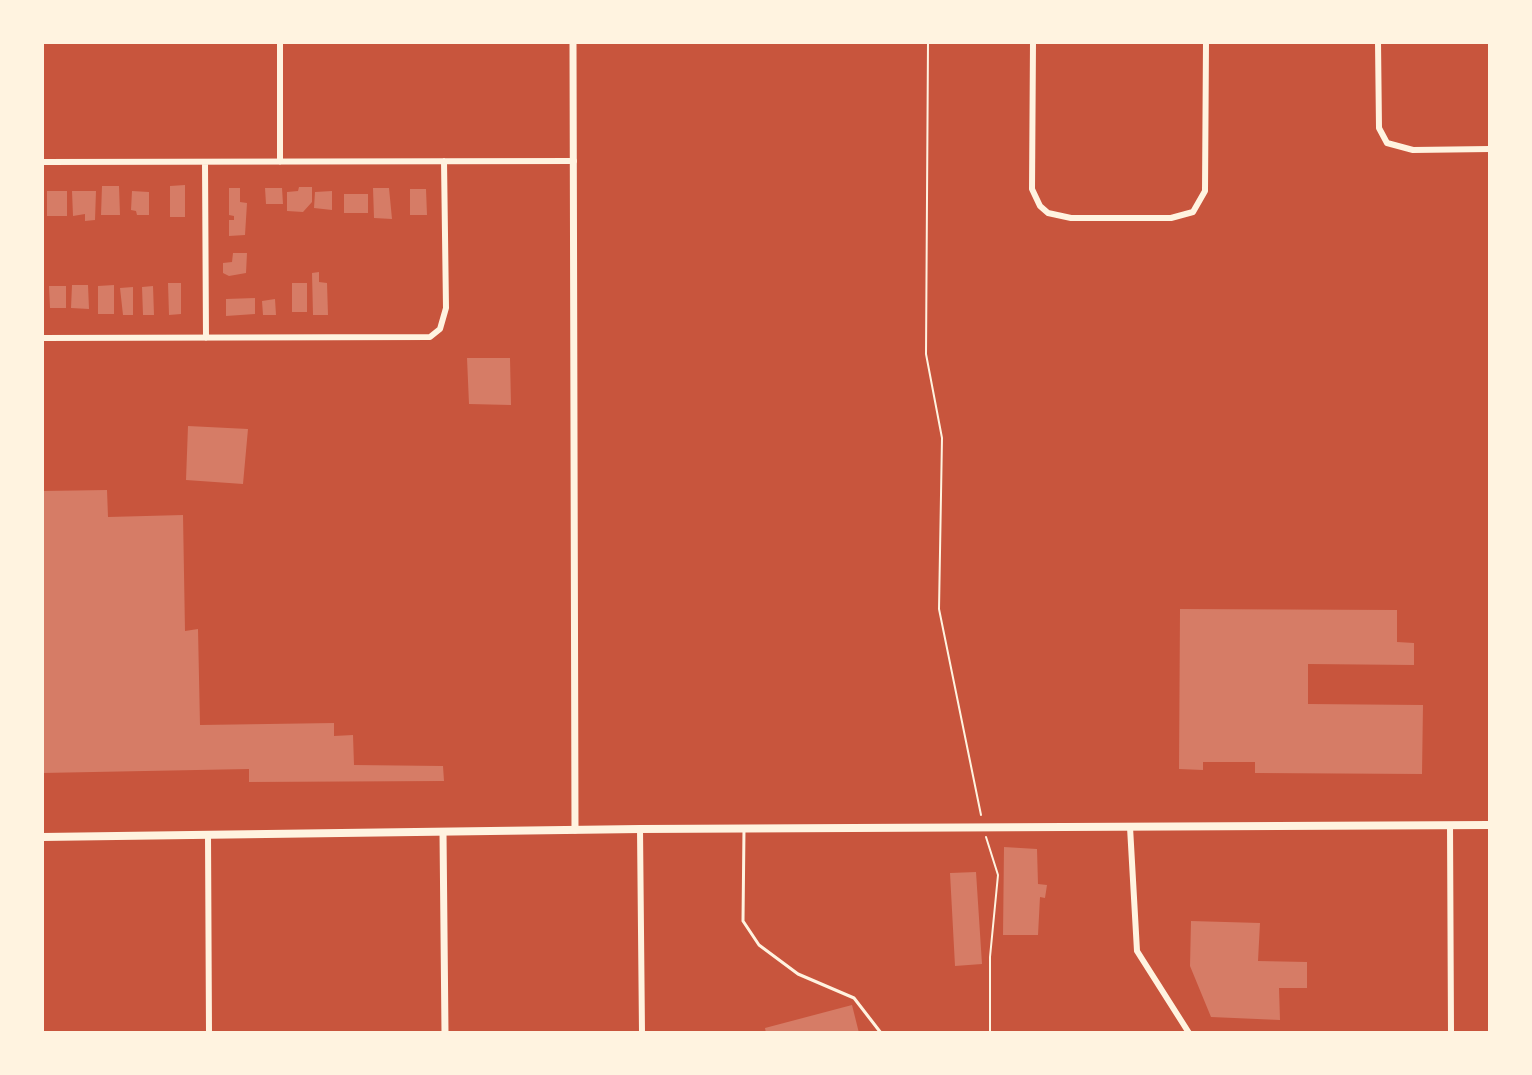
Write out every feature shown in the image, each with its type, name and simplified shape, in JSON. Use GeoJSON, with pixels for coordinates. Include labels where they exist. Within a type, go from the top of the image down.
{"type":"FeatureCollection","features":[{"type":"Feature","properties":{"kind":"main road"},"geometry":{"type":"LineString","coordinates":[[42,837],[640,829],[1490,825]]}},
{"type":"Feature","properties":{"kind":"street"},"geometry":{"type":"LineString","coordinates":[[280,42],[280,162]]}},
{"type":"Feature","properties":{"kind":"street"},"geometry":{"type":"LineString","coordinates":[[573,42],[575,830]]}},
{"type":"Feature","properties":{"kind":"street"},"geometry":{"type":"LineString","coordinates":[[1033,42],[1032,189],[1040,206],[1048,213],[1071,218],[1171,218],[1193,212],[1205,191],[1206,42]]}},
{"type":"Feature","properties":{"kind":"street"},"geometry":{"type":"LineString","coordinates":[[1378,42],[1379,128],[1387,143],[1413,150],[1490,149]]}},
{"type":"Feature","properties":{"kind":"street"},"geometry":{"type":"LineString","coordinates":[[42,338],[430,337],[440,329],[446,308],[444,161]]}},
{"type":"Feature","properties":{"kind":"street"},"geometry":{"type":"LineString","coordinates":[[42,162],[574,161]]}},
{"type":"Feature","properties":{"kind":"street"},"geometry":{"type":"LineString","coordinates":[[205,162],[206,338]]}},
{"type":"Feature","properties":{"kind":"street"},"geometry":{"type":"LineString","coordinates":[[1450,825],[1451,1033]]}},
{"type":"Feature","properties":{"kind":"street"},"geometry":{"type":"LineString","coordinates":[[1130,827],[1137,951],[1189,1033]]}},
{"type":"Feature","properties":{"kind":"street"},"geometry":{"type":"LineString","coordinates":[[640,829],[642,1033]]}},
{"type":"Feature","properties":{"kind":"street"},"geometry":{"type":"LineString","coordinates":[[443,832],[445,1033]]}},
{"type":"Feature","properties":{"kind":"street"},"geometry":{"type":"LineString","coordinates":[[208,835],[209,1033]]}},
{"type":"Feature","properties":{"kind":"lane"},"geometry":{"type":"LineString","coordinates":[[744,829],[743,921],[759,945],[798,974],[854,998],[881,1033]]}},
{"type":"Feature","properties":{"kind":"path"},"geometry":{"type":"LineString","coordinates":[[928,42],[926,354],[942,438],[939,609],[983,828],[998,875],[990,957],[990,1033]]}},
{"type":"Feature","properties":{"kind":"building"},"geometry":{"type":"Polygon","coordinates":[[[185,185],[185,217],[170,217],[170,186],[185,185]]]}},
{"type":"Feature","properties":{"kind":"building"},"geometry":{"type":"Polygon","coordinates":[[[102,186],[119,186],[120,215],[101,215],[102,186]]]}},
{"type":"Feature","properties":{"kind":"building"},"geometry":{"type":"Polygon","coordinates":[[[299,187],[312,187],[312,202],[303,212],[287,211],[287,192],[298,191],[299,187]]]}},
{"type":"Feature","properties":{"kind":"building"},"geometry":{"type":"Polygon","coordinates":[[[229,188],[240,188],[240,202],[247,203],[245,235],[229,236],[229,220],[234,220],[234,216],[229,215],[229,188]]]}},
{"type":"Feature","properties":{"kind":"building"},"geometry":{"type":"Polygon","coordinates":[[[265,188],[282,188],[283,204],[266,204],[265,188]]]}},
{"type":"Feature","properties":{"kind":"building"},"geometry":{"type":"Polygon","coordinates":[[[373,188],[389,188],[392,219],[374,218],[373,188]]]}},
{"type":"Feature","properties":{"kind":"building"},"geometry":{"type":"Polygon","coordinates":[[[410,189],[426,189],[427,215],[410,215],[410,189]]]}},
{"type":"Feature","properties":{"kind":"building"},"geometry":{"type":"Polygon","coordinates":[[[47,191],[67,191],[67,216],[47,216],[47,191]]]}},
{"type":"Feature","properties":{"kind":"building"},"geometry":{"type":"Polygon","coordinates":[[[72,191],[96,191],[95,220],[85,221],[85,214],[73,216],[72,191]]]}},
{"type":"Feature","properties":{"kind":"building"},"geometry":{"type":"Polygon","coordinates":[[[132,191],[149,192],[149,215],[137,215],[136,211],[131,210],[132,191]]]}},
{"type":"Feature","properties":{"kind":"building"},"geometry":{"type":"Polygon","coordinates":[[[332,191],[332,210],[314,208],[315,192],[332,191]]]}},
{"type":"Feature","properties":{"kind":"building"},"geometry":{"type":"Polygon","coordinates":[[[344,194],[368,194],[368,213],[344,213],[344,194]]]}},
{"type":"Feature","properties":{"kind":"building"},"geometry":{"type":"Polygon","coordinates":[[[233,253],[247,253],[246,273],[229,276],[223,273],[223,263],[232,262],[233,253]]]}},
{"type":"Feature","properties":{"kind":"building"},"geometry":{"type":"Polygon","coordinates":[[[319,272],[319,282],[327,283],[328,315],[313,315],[312,273],[319,272]]]}},
{"type":"Feature","properties":{"kind":"building"},"geometry":{"type":"Polygon","coordinates":[[[168,283],[181,283],[181,314],[169,315],[168,283]]]}},
{"type":"Feature","properties":{"kind":"building"},"geometry":{"type":"Polygon","coordinates":[[[292,283],[307,283],[307,312],[292,312],[292,283]]]}},
{"type":"Feature","properties":{"kind":"building"},"geometry":{"type":"Polygon","coordinates":[[[72,285],[88,285],[89,309],[71,308],[72,285]]]}},
{"type":"Feature","properties":{"kind":"building"},"geometry":{"type":"Polygon","coordinates":[[[114,285],[114,314],[98,314],[98,286],[114,285]]]}},
{"type":"Feature","properties":{"kind":"building"},"geometry":{"type":"Polygon","coordinates":[[[49,286],[66,286],[66,308],[50,308],[49,286]]]}},
{"type":"Feature","properties":{"kind":"building"},"geometry":{"type":"Polygon","coordinates":[[[153,286],[154,315],[143,315],[142,287],[153,286]]]}},
{"type":"Feature","properties":{"kind":"building"},"geometry":{"type":"Polygon","coordinates":[[[133,287],[133,315],[123,315],[120,288],[133,287]]]}},
{"type":"Feature","properties":{"kind":"building"},"geometry":{"type":"Polygon","coordinates":[[[255,298],[255,314],[226,316],[226,299],[255,298]]]}},
{"type":"Feature","properties":{"kind":"building"},"geometry":{"type":"Polygon","coordinates":[[[275,299],[276,315],[263,315],[262,301],[275,299]]]}},
{"type":"Feature","properties":{"kind":"building"},"geometry":{"type":"Polygon","coordinates":[[[467,358],[510,358],[511,405],[469,404],[467,358]]]}},
{"type":"Feature","properties":{"kind":"building"},"geometry":{"type":"Polygon","coordinates":[[[188,426],[248,429],[243,484],[186,480],[188,426]]]}},
{"type":"Feature","properties":{"kind":"building"},"geometry":{"type":"Polygon","coordinates":[[[107,490],[108,517],[183,515],[185,631],[198,629],[200,725],[334,723],[334,736],[353,735],[354,765],[443,766],[444,781],[249,782],[249,769],[42,773],[42,491],[107,490]]]}},
{"type":"Feature","properties":{"kind":"building"},"geometry":{"type":"Polygon","coordinates":[[[1180,609],[1397,610],[1397,642],[1414,643],[1414,665],[1308,664],[1308,704],[1423,705],[1422,774],[1255,773],[1255,762],[1203,762],[1203,770],[1179,769],[1180,609]]]}},
{"type":"Feature","properties":{"kind":"building"},"geometry":{"type":"Polygon","coordinates":[[[1004,847],[1037,849],[1038,884],[1047,885],[1045,898],[1040,897],[1038,935],[1003,935],[1004,847]]]}},
{"type":"Feature","properties":{"kind":"building"},"geometry":{"type":"Polygon","coordinates":[[[976,872],[982,964],[955,966],[950,873],[976,872]]]}},
{"type":"Feature","properties":{"kind":"building"},"geometry":{"type":"Polygon","coordinates":[[[1191,921],[1260,923],[1258,961],[1307,962],[1307,988],[1279,988],[1280,1020],[1211,1017],[1190,966],[1191,921]]]}},
{"type":"Feature","properties":{"kind":"building"},"geometry":{"type":"Polygon","coordinates":[[[852,1005],[859,1033],[766,1033],[765,1028],[852,1005]]]}}]}
